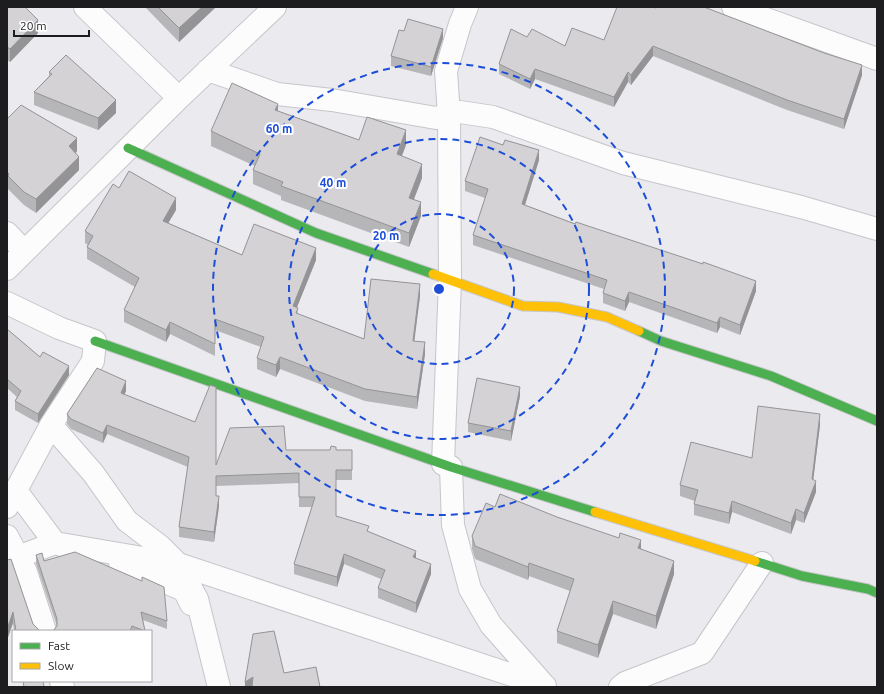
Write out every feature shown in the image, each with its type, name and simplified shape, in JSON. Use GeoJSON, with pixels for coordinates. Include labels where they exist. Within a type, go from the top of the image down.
{"type":"FeatureCollection","features":[{"type":"Feature","properties":{"kind":"street"},"geometry":{"type":"LineString","coordinates":[[85,7],[179,98]]}},
{"type":"Feature","properties":{"kind":"street"},"geometry":{"type":"LineString","coordinates":[[7,269],[179,98],[275,7]]}},
{"type":"Feature","properties":{"kind":"street"},"geometry":{"type":"LineString","coordinates":[[467,7],[460,24],[446,71],[449,116],[450,280],[447,465],[453,525],[470,589],[491,625],[546,687]]}},
{"type":"Feature","properties":{"kind":"street"},"geometry":{"type":"LineString","coordinates":[[733,7],[877,59]]}},
{"type":"Feature","properties":{"kind":"street"},"geometry":{"type":"LineString","coordinates":[[208,70],[277,94],[332,100],[436,118],[449,116],[460,112],[493,117],[623,162],[801,207],[877,228]]}},
{"type":"Feature","properties":{"kind":"street"},"geometry":{"type":"LineString","coordinates":[[128,148],[316,233],[523,306],[558,307],[608,317],[661,341],[771,376],[877,421]]}},
{"type":"Feature","properties":{"kind":"street"},"geometry":{"type":"LineString","coordinates":[[7,233],[24,251]]}},
{"type":"Feature","properties":{"kind":"street"},"geometry":{"type":"LineString","coordinates":[[7,303],[54,326],[447,465],[802,576],[868,589],[877,593]]}},
{"type":"Feature","properties":{"kind":"street"},"geometry":{"type":"LineString","coordinates":[[95,341],[93,361],[51,425],[12,499],[55,543],[127,566],[184,590],[207,636]]}},
{"type":"Feature","properties":{"kind":"street"},"geometry":{"type":"LineString","coordinates":[[51,425],[93,473],[127,521],[160,546],[178,564],[197,599],[219,687]]}},
{"type":"Feature","properties":{"kind":"street"},"geometry":{"type":"LineString","coordinates":[[7,536],[26,572],[45,630]]}},
{"type":"Feature","properties":{"kind":"street"},"geometry":{"type":"LineString","coordinates":[[18,557],[55,543],[178,564],[546,687]]}},
{"type":"Feature","properties":{"kind":"street"},"geometry":{"type":"LineString","coordinates":[[626,686],[702,653],[762,563]]}},
{"type":"Feature","properties":{"kind":"building"},"geometry":{"type":"Polygon","coordinates":[[[7,7],[25,7],[38,20],[10,49],[7,47],[7,7]]]}},
{"type":"Feature","properties":{"kind":"building"},"geometry":{"type":"Polygon","coordinates":[[[158,7],[202,7],[179,28],[158,7]]]}},
{"type":"Feature","properties":{"kind":"building"},"geometry":{"type":"Polygon","coordinates":[[[617,7],[704,7],[824,53],[862,65],[844,119],[787,100],[653,46],[631,75],[628,72],[614,97],[535,69],[530,79],[499,64],[511,29],[527,37],[532,29],[565,46],[572,28],[604,40],[617,7]]]}},
{"type":"Feature","properties":{"kind":"building"},"geometry":{"type":"Polygon","coordinates":[[[408,19],[443,29],[431,67],[391,56],[399,30],[404,31],[408,19]]]}},
{"type":"Feature","properties":{"kind":"building"},"geometry":{"type":"Polygon","coordinates":[[[66,55],[116,100],[98,118],[34,92],[52,74],[49,72],[66,55]]]}},
{"type":"Feature","properties":{"kind":"building"},"geometry":{"type":"Polygon","coordinates":[[[232,83],[278,104],[275,110],[359,140],[367,117],[406,130],[397,154],[422,164],[409,198],[421,202],[409,233],[281,186],[283,182],[253,170],[260,154],[211,131],[232,83]]]}},
{"type":"Feature","properties":{"kind":"building"},"geometry":{"type":"Polygon","coordinates":[[[21,105],[77,138],[69,146],[79,157],[36,199],[24,192],[8,176],[9,174],[7,172],[7,119],[21,105]]]}},
{"type":"Feature","properties":{"kind":"building"},"geometry":{"type":"Polygon","coordinates":[[[480,137],[503,145],[505,140],[539,150],[522,204],[575,224],[576,222],[703,264],[703,262],[756,281],[740,325],[720,317],[717,323],[629,292],[625,301],[603,293],[607,280],[473,235],[488,189],[465,181],[480,137]]]}},
{"type":"Feature","properties":{"kind":"building"},"geometry":{"type":"Polygon","coordinates":[[[129,171],[176,198],[163,221],[242,255],[254,224],[316,248],[293,306],[298,308],[296,313],[364,339],[371,279],[420,284],[413,341],[425,342],[417,397],[365,389],[280,357],[276,365],[257,358],[264,337],[215,319],[215,344],[170,322],[166,330],[124,310],[139,278],[87,247],[93,236],[85,231],[113,184],[119,188],[129,171]]]}},
{"type":"Feature","properties":{"kind":"building"},"geometry":{"type":"Polygon","coordinates":[[[7,329],[40,357],[43,352],[69,366],[38,414],[15,401],[21,391],[7,379],[7,329]]]}},
{"type":"Feature","properties":{"kind":"building"},"geometry":{"type":"Polygon","coordinates":[[[97,368],[126,381],[121,393],[195,422],[210,385],[216,387],[216,465],[230,428],[284,426],[286,450],[330,450],[331,446],[336,447],[336,450],[352,450],[352,470],[336,470],[336,516],[369,526],[367,531],[416,551],[413,557],[431,564],[416,603],[378,588],[385,570],[344,554],[337,577],[294,564],[315,497],[299,497],[299,473],[216,476],[216,496],[219,496],[214,532],[179,527],[189,457],[107,425],[103,433],[71,419],[67,414],[97,368]]]}},
{"type":"Feature","properties":{"kind":"building"},"geometry":{"type":"Polygon","coordinates":[[[477,378],[520,387],[511,431],[468,423],[477,378]]]}},
{"type":"Feature","properties":{"kind":"building"},"geometry":{"type":"Polygon","coordinates":[[[758,406],[820,414],[812,479],[816,481],[804,513],[796,509],[791,523],[732,501],[729,513],[694,504],[698,490],[680,485],[691,442],[752,458],[758,406]]]}},
{"type":"Feature","properties":{"kind":"building"},"geometry":{"type":"Polygon","coordinates":[[[500,494],[557,517],[619,538],[620,533],[641,540],[638,548],[674,561],[656,616],[613,601],[598,645],[557,631],[574,579],[529,563],[528,567],[475,546],[472,536],[486,503],[495,507],[500,494]]]}},
{"type":"Feature","properties":{"kind":"building"},"geometry":{"type":"Polygon","coordinates":[[[75,552],[142,581],[142,577],[164,587],[167,621],[141,612],[145,630],[132,626],[130,630],[54,630],[57,626],[57,619],[36,555],[42,553],[44,561],[75,552]]]}},
{"type":"Feature","properties":{"kind":"building"},"geometry":{"type":"Polygon","coordinates":[[[11,559],[33,624],[39,630],[16,630],[13,612],[7,629],[7,560],[11,559]]]}},
{"type":"Feature","properties":{"kind":"building"},"geometry":{"type":"Polygon","coordinates":[[[274,631],[284,673],[316,667],[320,687],[252,687],[253,677],[245,682],[253,634],[274,631]]]}},
{"type":"Feature","properties":{"kind":"building"},"geometry":{"type":"Polygon","coordinates":[[[23,682],[43,682],[44,687],[24,687],[23,682]]]}},
{"type":"Feature","properties":{"kind":"traffic: fast"},"geometry":{"type":"LineString","coordinates":[[128,148],[316,233],[433,274]]}},
{"type":"Feature","properties":{"kind":"traffic: fast"},"geometry":{"type":"LineString","coordinates":[[639,331],[661,341],[771,376],[877,421]]}},
{"type":"Feature","properties":{"kind":"traffic: fast"},"geometry":{"type":"LineString","coordinates":[[95,341],[451,467],[595,512]]}},
{"type":"Feature","properties":{"kind":"traffic: fast"},"geometry":{"type":"LineString","coordinates":[[755,561],[802,576],[868,589],[877,593]]}},
{"type":"Feature","properties":{"kind":"traffic: slow"},"geometry":{"type":"LineString","coordinates":[[433,274],[523,306],[558,307],[607,317],[639,331]]}},
{"type":"Feature","properties":{"kind":"traffic: slow"},"geometry":{"type":"LineString","coordinates":[[595,512],[755,561]]}}]}
